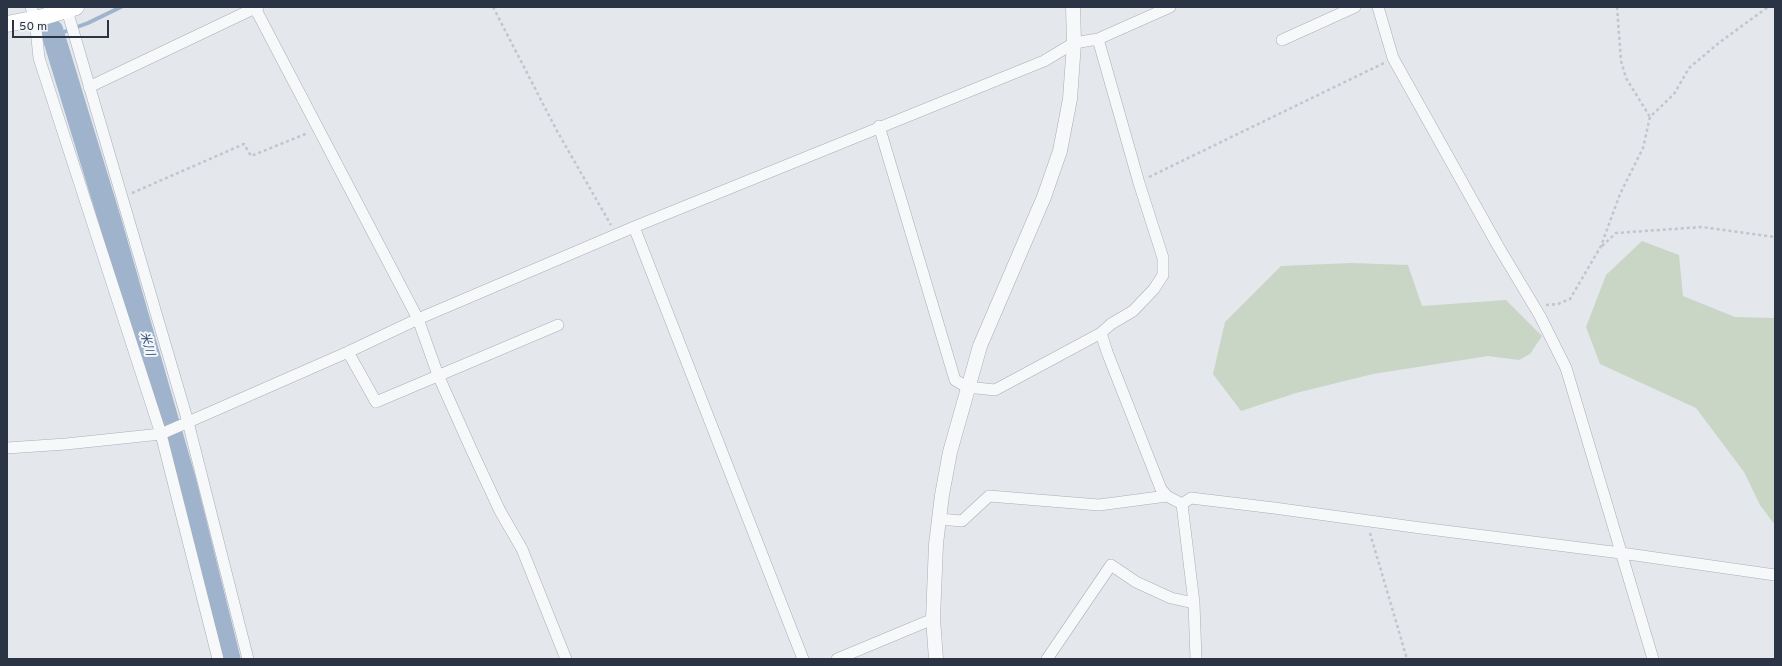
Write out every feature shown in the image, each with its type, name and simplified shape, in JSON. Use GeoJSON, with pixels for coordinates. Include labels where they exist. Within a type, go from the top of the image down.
{"type":"FeatureCollection","features":[{"type":"Feature","properties":{"kind":"main road"},"geometry":{"type":"LineString","coordinates":[[7,24],[33,13],[65,9]]}},
{"type":"Feature","properties":{"kind":"street"},"geometry":{"type":"LineString","coordinates":[[936,659],[933,620],[939,519],[950,452],[967,387],[980,346],[1044,197],[1060,151],[1070,99],[1074,43],[1073,7]]}},
{"type":"Feature","properties":{"kind":"street"},"geometry":{"type":"LineString","coordinates":[[7,448],[66,444],[160,434],[348,352],[418,319],[617,234],[879,126],[1044,61],[1074,43],[1098,39],[1170,7]]}},
{"type":"Feature","properties":{"kind":"street"},"geometry":{"type":"LineString","coordinates":[[1282,40],[1355,7]]}},
{"type":"Feature","properties":{"kind":"street"},"geometry":{"type":"LineString","coordinates":[[1378,7],[1393,58],[1498,246],[1534,306],[1566,368],[1653,659]]}},
{"type":"Feature","properties":{"kind":"street"},"geometry":{"type":"LineString","coordinates":[[89,87],[257,8],[317,129],[418,319],[438,375],[500,511],[522,550],[566,659]]}},
{"type":"Feature","properties":{"kind":"street"},"geometry":{"type":"LineString","coordinates":[[65,9],[158,317],[188,422],[248,659]]}},
{"type":"Feature","properties":{"kind":"street"},"geometry":{"type":"LineString","coordinates":[[33,13],[39,58],[160,434],[218,659]]}},
{"type":"Feature","properties":{"kind":"street"},"geometry":{"type":"LineString","coordinates":[[879,126],[955,380],[967,387],[995,390],[1101,333],[1111,324],[1133,311],[1154,288],[1163,275],[1163,258],[1139,183],[1098,39]]}},
{"type":"Feature","properties":{"kind":"street"},"geometry":{"type":"LineString","coordinates":[[634,227],[804,659]]}},
{"type":"Feature","properties":{"kind":"street"},"geometry":{"type":"LineString","coordinates":[[348,352],[376,402],[558,325]]}},
{"type":"Feature","properties":{"kind":"street"},"geometry":{"type":"LineString","coordinates":[[1101,333],[1107,352],[1161,489],[1167,496],[1182,504]]}},
{"type":"Feature","properties":{"kind":"street"},"geometry":{"type":"LineString","coordinates":[[939,519],[962,521],[989,496],[1099,505],[1167,496]]}},
{"type":"Feature","properties":{"kind":"street"},"geometry":{"type":"LineString","coordinates":[[1182,504],[1190,498],[1621,553],[1775,575]]}},
{"type":"Feature","properties":{"kind":"street"},"geometry":{"type":"LineString","coordinates":[[1182,504],[1194,603],[1196,659]]}},
{"type":"Feature","properties":{"kind":"street"},"geometry":{"type":"LineString","coordinates":[[1047,659],[1111,565],[1136,582],[1171,598],[1194,603]]}},
{"type":"Feature","properties":{"kind":"street"},"geometry":{"type":"LineString","coordinates":[[837,659],[933,620]]}},
{"type":"Feature","properties":{"kind":"path"},"geometry":{"type":"LineString","coordinates":[[493,7],[557,131],[617,234]]}},
{"type":"Feature","properties":{"kind":"path"},"geometry":{"type":"LineString","coordinates":[[1616,7],[1621,61],[1626,78],[1650,117]]}},
{"type":"Feature","properties":{"kind":"path"},"geometry":{"type":"LineString","coordinates":[[1534,306],[1558,304],[1570,300],[1602,246],[1620,194],[1643,148],[1650,117],[1674,94],[1689,68],[1720,42],[1768,7]]}},
{"type":"Feature","properties":{"kind":"path"},"geometry":{"type":"LineString","coordinates":[[1139,183],[1393,58]]}},
{"type":"Feature","properties":{"kind":"path"},"geometry":{"type":"LineString","coordinates":[[121,198],[244,144],[251,156],[317,129]]}},
{"type":"Feature","properties":{"kind":"path"},"geometry":{"type":"LineString","coordinates":[[1602,246],[1616,234],[1702,227],[1775,237]]}},
{"type":"Feature","properties":{"kind":"path"},"geometry":{"type":"LineString","coordinates":[[1366,521],[1406,659]]}},
{"type":"Feature","properties":{"kind":"green space"},"geometry":{"type":"Polygon","coordinates":[[[1642,241],[1679,255],[1683,296],[1735,317],[1775,318],[1775,525],[1760,505],[1744,472],[1696,408],[1600,364],[1586,327],[1606,275],[1642,241]]]}},
{"type":"Feature","properties":{"kind":"green space"},"geometry":{"type":"Polygon","coordinates":[[[1351,263],[1408,265],[1422,306],[1506,300],[1542,336],[1530,354],[1519,360],[1488,356],[1373,374],[1296,393],[1241,411],[1213,374],[1225,322],[1281,266],[1351,263]]]}},
{"type":"Feature","properties":{"kind":"waterway"},"geometry":{"type":"LineString","coordinates":[[53,36],[88,23],[121,7]]}},
{"type":"Feature","properties":{"kind":"waterway","name":"米川"},"geometry":{"type":"LineString","coordinates":[[52,31],[110,221],[185,482],[229,659]]}}]}
